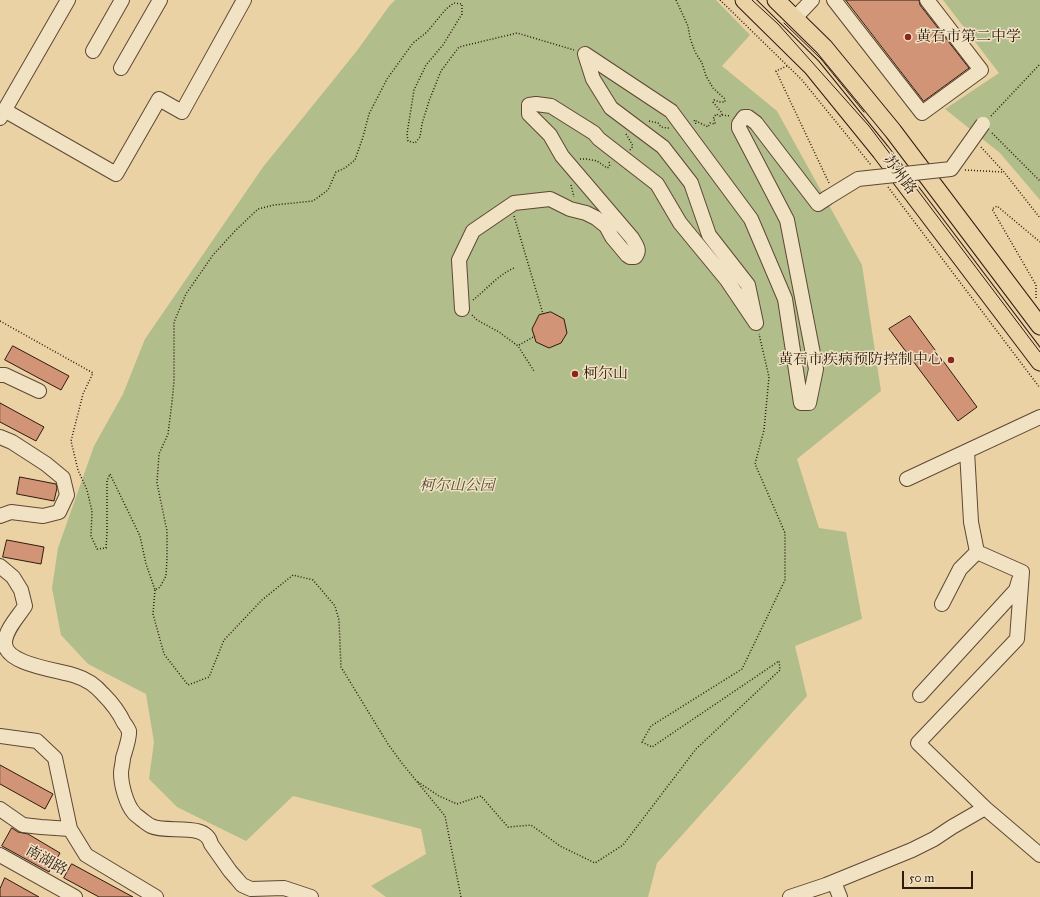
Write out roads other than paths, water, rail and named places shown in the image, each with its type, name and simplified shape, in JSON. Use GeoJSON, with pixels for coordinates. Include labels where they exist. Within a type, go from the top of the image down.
{"type":"FeatureCollection","features":[{"type":"Feature","properties":{"kind":"main road","name":"苏州路"},"geometry":{"type":"LineString","coordinates":[[744,0],[812,67],[842,103],[881,152],[1040,362]]}},
{"type":"Feature","properties":{"kind":"main road","name":"苏州路"},"geometry":{"type":"LineString","coordinates":[[776,0],[824,47],[893,131],[1040,326]]}},
{"type":"Feature","properties":{"kind":"street"},"geometry":{"type":"LineString","coordinates":[[68,0],[2,114],[116,174],[159,99],[182,112],[244,0]]}},
{"type":"Feature","properties":{"kind":"street"},"geometry":{"type":"LineString","coordinates":[[93,51],[122,0]]}},
{"type":"Feature","properties":{"kind":"street"},"geometry":{"type":"LineString","coordinates":[[121,68],[160,0]]}},
{"type":"Feature","properties":{"kind":"street"},"geometry":{"type":"LineString","coordinates":[[795,18],[812,0]]}},
{"type":"Feature","properties":{"kind":"street"},"geometry":{"type":"LineString","coordinates":[[834,0],[922,114],[981,70],[927,0]]}},
{"type":"Feature","properties":{"kind":"street"},"geometry":{"type":"LineString","coordinates":[[462,309],[459,260],[470,237],[473,231],[514,203],[550,198],[596,218],[606,226],[626,255],[635,257],[638,254],[638,249],[632,238],[562,156],[550,134],[528,114],[529,106],[536,104],[551,106],[594,132],[612,155],[657,184],[680,223],[727,280],[756,323],[748,285],[709,235],[690,183],[663,147],[611,108],[593,79],[585,54],[671,111],[751,219],[785,299],[801,403],[808,403],[816,369],[787,220],[739,128],[739,124],[742,119],[744,117],[748,117],[756,123],[818,204],[858,179],[951,169],[983,124]]}},
{"type":"Feature","properties":{"kind":"street"},"geometry":{"type":"LineString","coordinates":[[0,375],[5,375],[39,391]]}},
{"type":"Feature","properties":{"kind":"street"},"geometry":{"type":"LineString","coordinates":[[907,479],[1040,418]]}},
{"type":"Feature","properties":{"kind":"street"},"geometry":{"type":"LineString","coordinates":[[0,437],[12,442],[46,464],[63,478],[67,495],[59,512],[43,516],[11,512],[0,516]]}},
{"type":"Feature","properties":{"kind":"street"},"geometry":{"type":"LineString","coordinates":[[967,452],[971,522],[977,552]]}},
{"type":"Feature","properties":{"kind":"street"},"geometry":{"type":"LineString","coordinates":[[977,552],[1022,572]]}},
{"type":"Feature","properties":{"kind":"street"},"geometry":{"type":"LineString","coordinates":[[942,604],[960,569],[977,552]]}},
{"type":"Feature","properties":{"kind":"street"},"geometry":{"type":"LineString","coordinates":[[0,566],[13,577],[21,590],[25,606],[9,628],[4,644],[7,651],[18,660],[76,676],[88,681],[99,689],[121,715],[129,731],[121,772],[122,780],[127,800],[134,813],[151,826],[167,829],[196,830],[203,833],[210,839],[211,844],[242,886],[251,889],[284,888],[311,897]]}},
{"type":"Feature","properties":{"kind":"street"},"geometry":{"type":"LineString","coordinates":[[920,695],[1016,590],[1022,572]]}},
{"type":"Feature","properties":{"kind":"street"},"geometry":{"type":"LineString","coordinates":[[1022,572],[1017,639],[918,743],[985,808],[1040,855]]}},
{"type":"Feature","properties":{"kind":"street"},"geometry":{"type":"LineString","coordinates":[[0,736],[37,741],[55,758],[70,829],[86,855],[156,897]]}},
{"type":"Feature","properties":{"kind":"street"},"geometry":{"type":"LineString","coordinates":[[790,897],[834,882],[912,850],[934,839],[985,808]]}},
{"type":"Feature","properties":{"kind":"street"},"geometry":{"type":"LineString","coordinates":[[0,809],[23,825],[70,829]]}},
{"type":"Feature","properties":{"kind":"street","name":"南湖路"},"geometry":{"type":"LineString","coordinates":[[0,855],[75,897]]}},
{"type":"Feature","properties":{"kind":"street"},"geometry":{"type":"LineString","coordinates":[[834,882],[840,897]]}},
{"type":"Feature","properties":{"kind":"tram line"},"geometry":{"type":"LineString","coordinates":[[752,0],[778,24],[869,126],[1040,352]]}},
{"type":"Feature","properties":{"kind":"tram line"},"geometry":{"type":"LineString","coordinates":[[784,23],[821,59],[864,112]]}},
{"type":"Feature","properties":{"kind":"place","name":"黄石市第二中学"},"geometry":{"type":"Point","coordinates":[908,37]}},
{"type":"Feature","properties":{"kind":"place","name":"黄石市疾病预防控制中心"},"geometry":{"type":"Point","coordinates":[951,360]}},
{"type":"Feature","properties":{"kind":"place","name":"柯尔山"},"geometry":{"type":"Point","coordinates":[575,374]}},
{"type":"Feature","properties":{"kind":"park label","name":"柯尔山公园"},"geometry":{"type":"Point","coordinates":[457,486]}}]}
